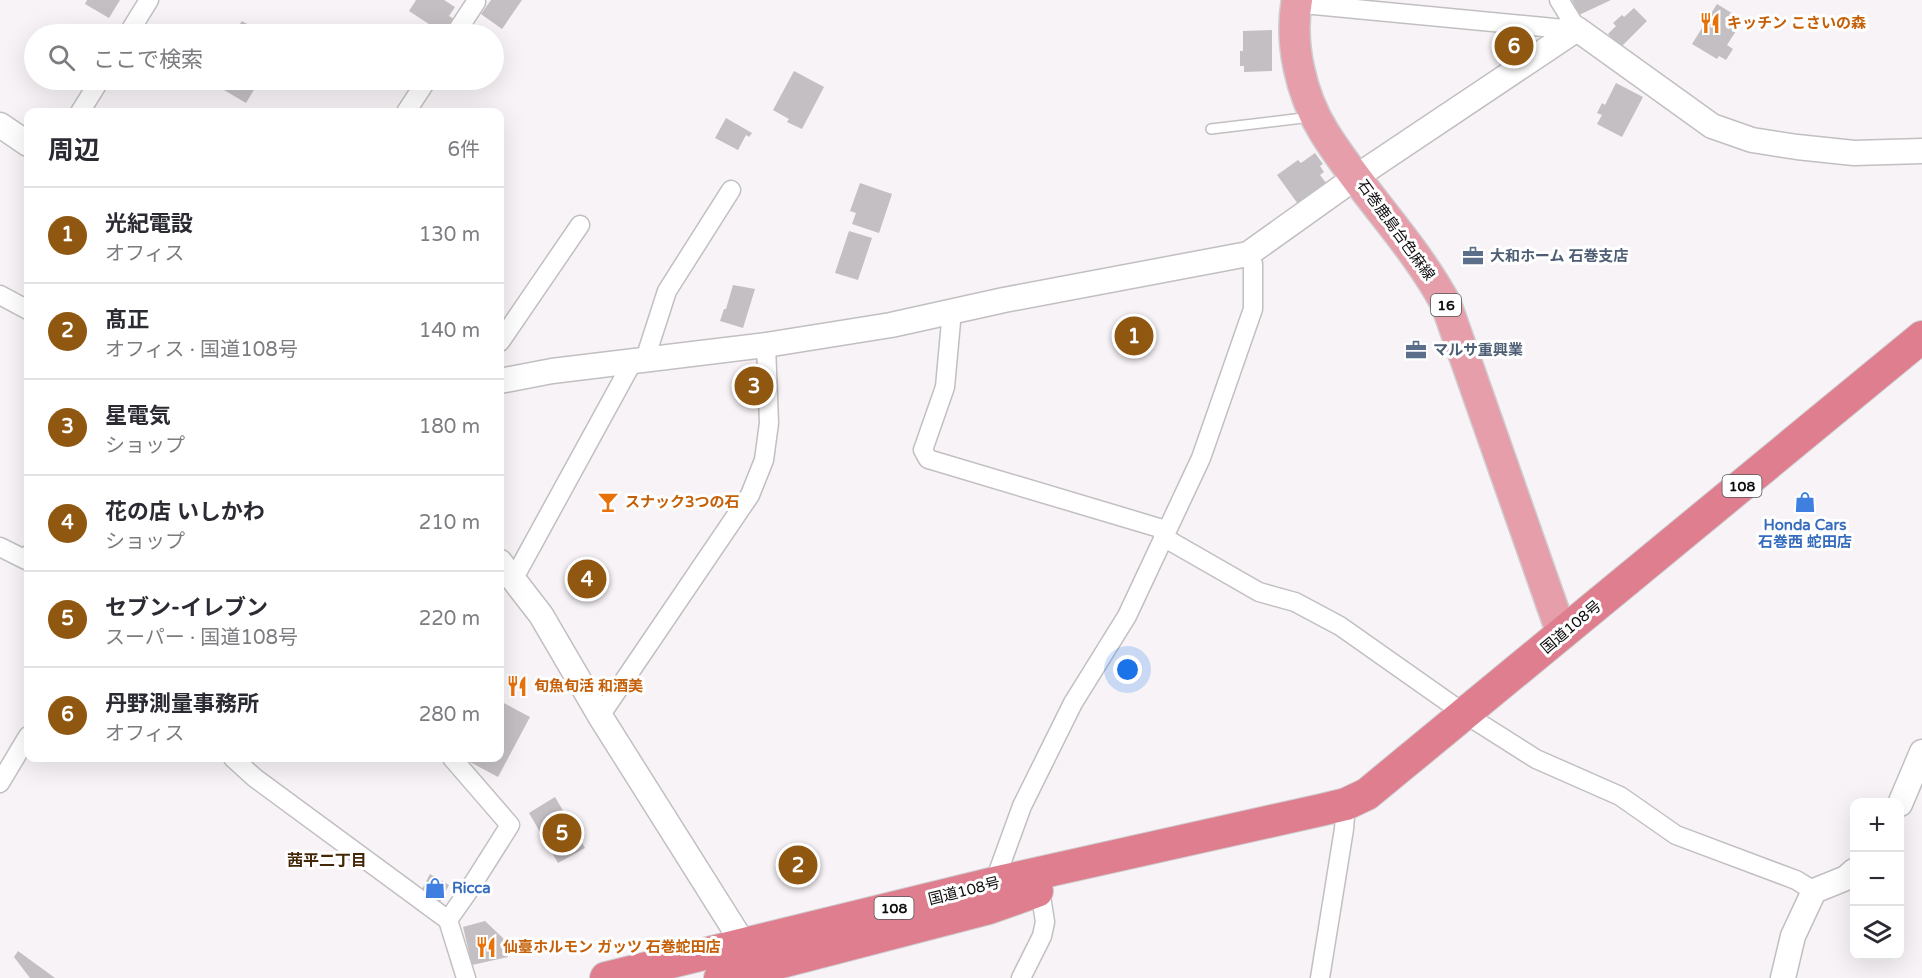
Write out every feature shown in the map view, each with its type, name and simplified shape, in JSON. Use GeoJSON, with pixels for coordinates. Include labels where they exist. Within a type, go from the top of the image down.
{"type":"FeatureCollection","features":[{"type":"Feature","properties":{"kind":"highway","name":"国道108号"},"geometry":{"type":"LineString","coordinates":[[606,978],[994,883],[1346,804],[1367,794],[1922,337]]}},
{"type":"Feature","properties":{"kind":"highway","name":"国道108号"},"geometry":{"type":"LineString","coordinates":[[720,978],[767,973],[988,908],[1182,841]]}},
{"type":"Feature","properties":{"kind":"main road","name":"石巻鹿島台色麻線"},"geometry":{"type":"LineString","coordinates":[[1297,3],[1296,51],[1306,93],[1323,131],[1406,241],[1432,278],[1446,304],[1562,634]]}},
{"type":"Feature","properties":{"kind":"street"},"geometry":{"type":"LineString","coordinates":[[134,24],[149,0]]}},
{"type":"Feature","properties":{"kind":"street"},"geometry":{"type":"LineString","coordinates":[[1558,0],[1577,29],[1712,126],[1752,140],[1797,147],[1854,153],[1922,152]]}},
{"type":"Feature","properties":{"kind":"street"},"geometry":{"type":"LineString","coordinates":[[461,24],[475,1]]}},
{"type":"Feature","properties":{"kind":"street"},"geometry":{"type":"LineString","coordinates":[[1297,3],[1577,29]]}},
{"type":"Feature","properties":{"kind":"street"},"geometry":{"type":"LineString","coordinates":[[504,380],[552,371],[766,345],[891,325],[952,311],[1248,254],[1356,177],[1577,29]]}},
{"type":"Feature","properties":{"kind":"street"},"geometry":{"type":"LineString","coordinates":[[82,108],[94,90]]}},
{"type":"Feature","properties":{"kind":"street"},"geometry":{"type":"LineString","coordinates":[[409,108],[420,90]]}},
{"type":"Feature","properties":{"kind":"street"},"geometry":{"type":"LineString","coordinates":[[0,125],[24,141]]}},
{"type":"Feature","properties":{"kind":"street"},"geometry":{"type":"LineString","coordinates":[[731,190],[667,291],[639,360],[505,574],[541,615],[600,716],[743,943],[767,973]]}},
{"type":"Feature","properties":{"kind":"street"},"geometry":{"type":"LineString","coordinates":[[504,336],[580,225]]}},
{"type":"Feature","properties":{"kind":"street"},"geometry":{"type":"LineString","coordinates":[[994,883],[1022,806],[1073,703],[1127,616],[1201,458],[1253,309],[1253,264],[1248,254]]}},
{"type":"Feature","properties":{"kind":"street"},"geometry":{"type":"LineString","coordinates":[[0,295],[24,308]]}},
{"type":"Feature","properties":{"kind":"street"},"geometry":{"type":"LineString","coordinates":[[952,311],[945,387],[923,450],[928,459],[1164,533],[1259,592],[1295,603],[1340,626],[1465,714],[1536,759],[1620,796],[1676,835],[1796,880],[1814,891]]}},
{"type":"Feature","properties":{"kind":"street"},"geometry":{"type":"LineString","coordinates":[[600,716],[750,495],[764,460],[769,423],[766,345]]}},
{"type":"Feature","properties":{"kind":"street"},"geometry":{"type":"LineString","coordinates":[[0,547],[24,559]]}},
{"type":"Feature","properties":{"kind":"street"},"geometry":{"type":"LineString","coordinates":[[0,783],[24,743]]}},
{"type":"Feature","properties":{"kind":"street"},"geometry":{"type":"LineString","coordinates":[[1902,798],[1922,752]]}},
{"type":"Feature","properties":{"kind":"street"},"geometry":{"type":"LineString","coordinates":[[237,762],[255,778],[448,920],[466,978]]}},
{"type":"Feature","properties":{"kind":"street"},"geometry":{"type":"LineString","coordinates":[[448,920],[510,825],[455,762]]}},
{"type":"Feature","properties":{"kind":"street"},"geometry":{"type":"LineString","coordinates":[[1320,978],[1346,804]]}},
{"type":"Feature","properties":{"kind":"street"},"geometry":{"type":"LineString","coordinates":[[1783,978],[1793,936],[1814,891],[1850,874]]}},
{"type":"Feature","properties":{"kind":"street"},"geometry":{"type":"LineString","coordinates":[[1021,978],[1042,936],[1045,922],[1040,890]]}},
{"type":"Feature","properties":{"kind":"lane"},"geometry":{"type":"LineString","coordinates":[[1211,129],[1316,116]]}},
{"type":"Feature","properties":{"kind":"building"},"geometry":{"type":"Polygon","coordinates":[[[87,0],[120,0],[109,18],[85,4],[87,0]]]}},
{"type":"Feature","properties":{"kind":"building"},"geometry":{"type":"Polygon","coordinates":[[[416,0],[444,0],[455,7],[449,16],[454,19],[451,24],[429,24],[409,11],[416,0]]]}},
{"type":"Feature","properties":{"kind":"building"},"geometry":{"type":"Polygon","coordinates":[[[491,0],[522,0],[504,26],[504,24],[495,24],[481,14],[491,0]]]}},
{"type":"Feature","properties":{"kind":"building"},"geometry":{"type":"Polygon","coordinates":[[[1572,0],[1611,0],[1579,15],[1572,0]]]}},
{"type":"Feature","properties":{"kind":"building"},"geometry":{"type":"Polygon","coordinates":[[[1717,4],[1743,20],[1727,45],[1733,49],[1726,60],[1719,56],[1717,59],[1692,44],[1717,4]]]}},
{"type":"Feature","properties":{"kind":"building"},"geometry":{"type":"Polygon","coordinates":[[[1634,8],[1647,21],[1621,47],[1608,34],[1616,26],[1613,23],[1634,8]]]}},
{"type":"Feature","properties":{"kind":"building"},"geometry":{"type":"Polygon","coordinates":[[[1272,30],[1272,71],[1244,72],[1244,66],[1240,66],[1243,31],[1272,30]]]}},
{"type":"Feature","properties":{"kind":"building"},"geometry":{"type":"Polygon","coordinates":[[[794,71],[824,87],[802,129],[787,122],[789,119],[773,110],[794,71]]]}},
{"type":"Feature","properties":{"kind":"building"},"geometry":{"type":"Polygon","coordinates":[[[1616,83],[1643,97],[1622,137],[1597,124],[1602,115],[1597,113],[1602,103],[1605,105],[1616,83]]]}},
{"type":"Feature","properties":{"kind":"building"},"geometry":{"type":"Polygon","coordinates":[[[224,90],[254,90],[246,103],[224,90]]]}},
{"type":"Feature","properties":{"kind":"building"},"geometry":{"type":"Polygon","coordinates":[[[726,118],[752,133],[749,137],[746,135],[738,150],[715,138],[726,118]]]}},
{"type":"Feature","properties":{"kind":"building"},"geometry":{"type":"Polygon","coordinates":[[[1315,153],[1323,164],[1320,166],[1324,172],[1320,175],[1327,184],[1298,204],[1277,175],[1298,160],[1301,163],[1315,153]]]}},
{"type":"Feature","properties":{"kind":"building"},"geometry":{"type":"Polygon","coordinates":[[[860,183],[892,194],[879,233],[852,224],[856,213],[850,211],[860,183]]]}},
{"type":"Feature","properties":{"kind":"building"},"geometry":{"type":"Polygon","coordinates":[[[849,231],[872,238],[858,280],[835,273],[849,231]]]}},
{"type":"Feature","properties":{"kind":"building"},"geometry":{"type":"Polygon","coordinates":[[[733,285],[755,289],[743,328],[720,321],[733,285]]]}},
{"type":"Feature","properties":{"kind":"building"},"geometry":{"type":"Polygon","coordinates":[[[504,703],[530,717],[498,777],[470,762],[504,762],[504,703]]]}},
{"type":"Feature","properties":{"kind":"building"},"geometry":{"type":"Polygon","coordinates":[[[555,797],[585,848],[558,863],[529,813],[555,797]]]}},
{"type":"Feature","properties":{"kind":"building","name":"Ricca"},"geometry":{"type":"Polygon","coordinates":[[[430,874],[449,885],[440,902],[421,891],[430,874]]]}},
{"type":"Feature","properties":{"kind":"building","name":"仙臺ホルモン ガッツ 石巻蛇田店"},"geometry":{"type":"Polygon","coordinates":[[[485,921],[503,938],[508,957],[472,965],[463,927],[485,921]]]}},
{"type":"Feature","properties":{"kind":"building"},"geometry":{"type":"Polygon","coordinates":[[[18,951],[55,978],[30,978],[14,957],[18,951]]]}},
{"type":"Feature","properties":{"kind":"place","name":"キッチン こさいの森"},"geometry":{"type":"Point","coordinates":[1710,23]}},
{"type":"Feature","properties":{"kind":"place","name":"丹野測量事務所"},"geometry":{"type":"Point","coordinates":[1514,46]}},
{"type":"Feature","properties":{"kind":"place","name":"大和ホーム 石巻支店"},"geometry":{"type":"Point","coordinates":[1473,256]}},
{"type":"Feature","properties":{"kind":"place","name":"光紀電設"},"geometry":{"type":"Point","coordinates":[1134,336]}},
{"type":"Feature","properties":{"kind":"place","name":"マルサ重興業"},"geometry":{"type":"Point","coordinates":[1416,350]}},
{"type":"Feature","properties":{"kind":"place","name":"星電気"},"geometry":{"type":"Point","coordinates":[754,386]}},
{"type":"Feature","properties":{"kind":"place","name":"スナック3つの石"},"geometry":{"type":"Point","coordinates":[608,502]}},
{"type":"Feature","properties":{"kind":"place","name":"Honda Cars 石巻西 蛇田店"},"geometry":{"type":"Point","coordinates":[1805,502]}},
{"type":"Feature","properties":{"kind":"place","name":"花の店 いしかわ"},"geometry":{"type":"Point","coordinates":[587,579]}},
{"type":"Feature","properties":{"kind":"place","name":"旬魚旬活 和酒美"},"geometry":{"type":"Point","coordinates":[517,686]}},
{"type":"Feature","properties":{"kind":"place","name":"セブン-イレブン"},"geometry":{"type":"Point","coordinates":[562,833]}},
{"type":"Feature","properties":{"kind":"place","name":"髙正"},"geometry":{"type":"Point","coordinates":[798,865]}},
{"type":"Feature","properties":{"kind":"place","name":"Ricca"},"geometry":{"type":"Point","coordinates":[435,888]}},
{"type":"Feature","properties":{"kind":"place","name":"仙臺ホルモン ガッツ 石巻蛇田店"},"geometry":{"type":"Point","coordinates":[486,947]}},
{"type":"Feature","properties":{"kind":"district","name":"茜平二丁目"},"geometry":{"type":"Point","coordinates":[327,860]}}]}
